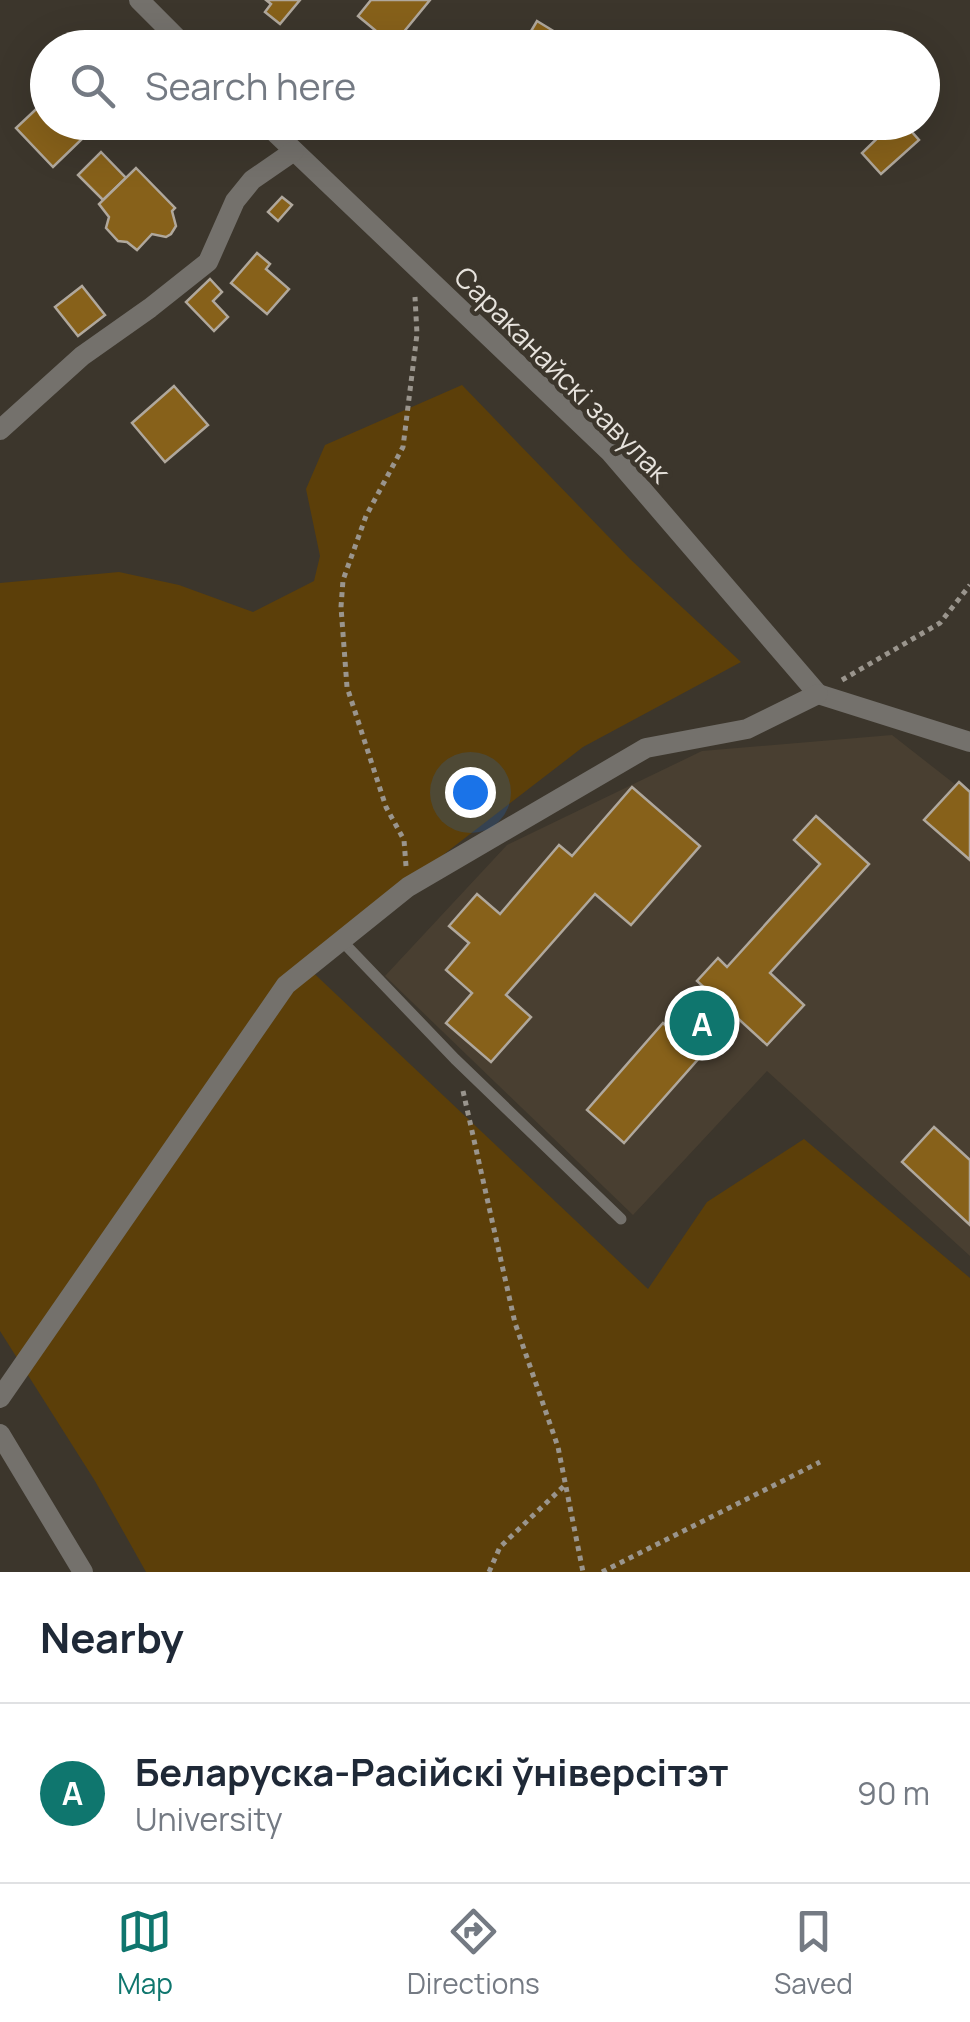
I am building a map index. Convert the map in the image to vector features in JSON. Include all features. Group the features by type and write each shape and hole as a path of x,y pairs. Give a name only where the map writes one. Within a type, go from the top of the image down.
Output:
{"street":[{"path":"140,0 169,30"},
{"name":"Сараканайскі завулак","path":"283,140 610,452 818,694"},
{"path":"0,430 82,356 208,262 235,201 252,180 294,151"},
{"path":"0,1398 286,985 408,887 646,748 747,729 818,694 970,742"},
{"path":"0,1434 83,1572"}],"lane":[{"path":"341,940 456,1059 622,1219"}],"path":[{"path":"408,887 404,840 386,808 347,687 341,607 342,580 366,516 402,447 417,334 412,264"},
{"path":"818,694 940,623 970,585"},
{"path":"456,1059 514,1323 558,1447 583,1572"},
{"path":"602,1572 820,1462"},
{"path":"488,1572 500,1547 565,1485"}],"shaded area":[{"path":"462,385 630,559 741,662 583,747 303,963 648,1289 707,1202 804,1139 970,1278 970,1572 146,1572 95,1481 0,1331 0,583 119,572 179,585 253,612 314,581 320,556 306,489 325,445"},
{"path":"892,735 970,796 970,1256 767,1071 633,1215 385,976 507,845 702,751"}],"building":[{"path":"266,0 300,0 280,24 265,12 271,4"},
{"path":"371,0 430,0 405,30 375,30 358,16"},
{"path":"537,21 552,30 532,30"},
{"path":"30,115 30,140 81,140 53,167 16,128"},
{"path":"875,140 919,140 881,174 862,153"},
{"path":"101,152 126,178 103,200 78,175"},
{"path":"136,168 175,208 172,211 176,226 166,237 152,234 137,250 118,241 106,228 109,217 99,204"},
{"path":"282,197 292,205 278,221 268,212"},
{"path":"257,253 270,264 266,269 289,289 267,314 231,283"},
{"path":"210,279 222,292 213,301 228,317 214,331 186,302"},
{"path":"82,286 105,315 78,336 55,307"},
{"path":"174,386 208,425 165,462 132,423"},
{"path":"959,782 970,792 970,860 924,820"},
{"path":"632,787 700,846 631,925 595,894 506,995 531,1017 491,1062 446,1023 472,993 446,970 469,943 449,926 477,894 500,914 559,845 572,856"},
{"path":"816,816 869,864 770,973 804,1005 767,1045 697,981 718,958 727,967 820,864 794,840"},
{"path":"663,1023 700,1057 624,1143 587,1110"},
{"path":"934,1127 970,1160 970,1225 902,1162"}],"place":[{"name":"Беларуска-Расійскі ўніверсітэт","path":"702,1023"}]}
